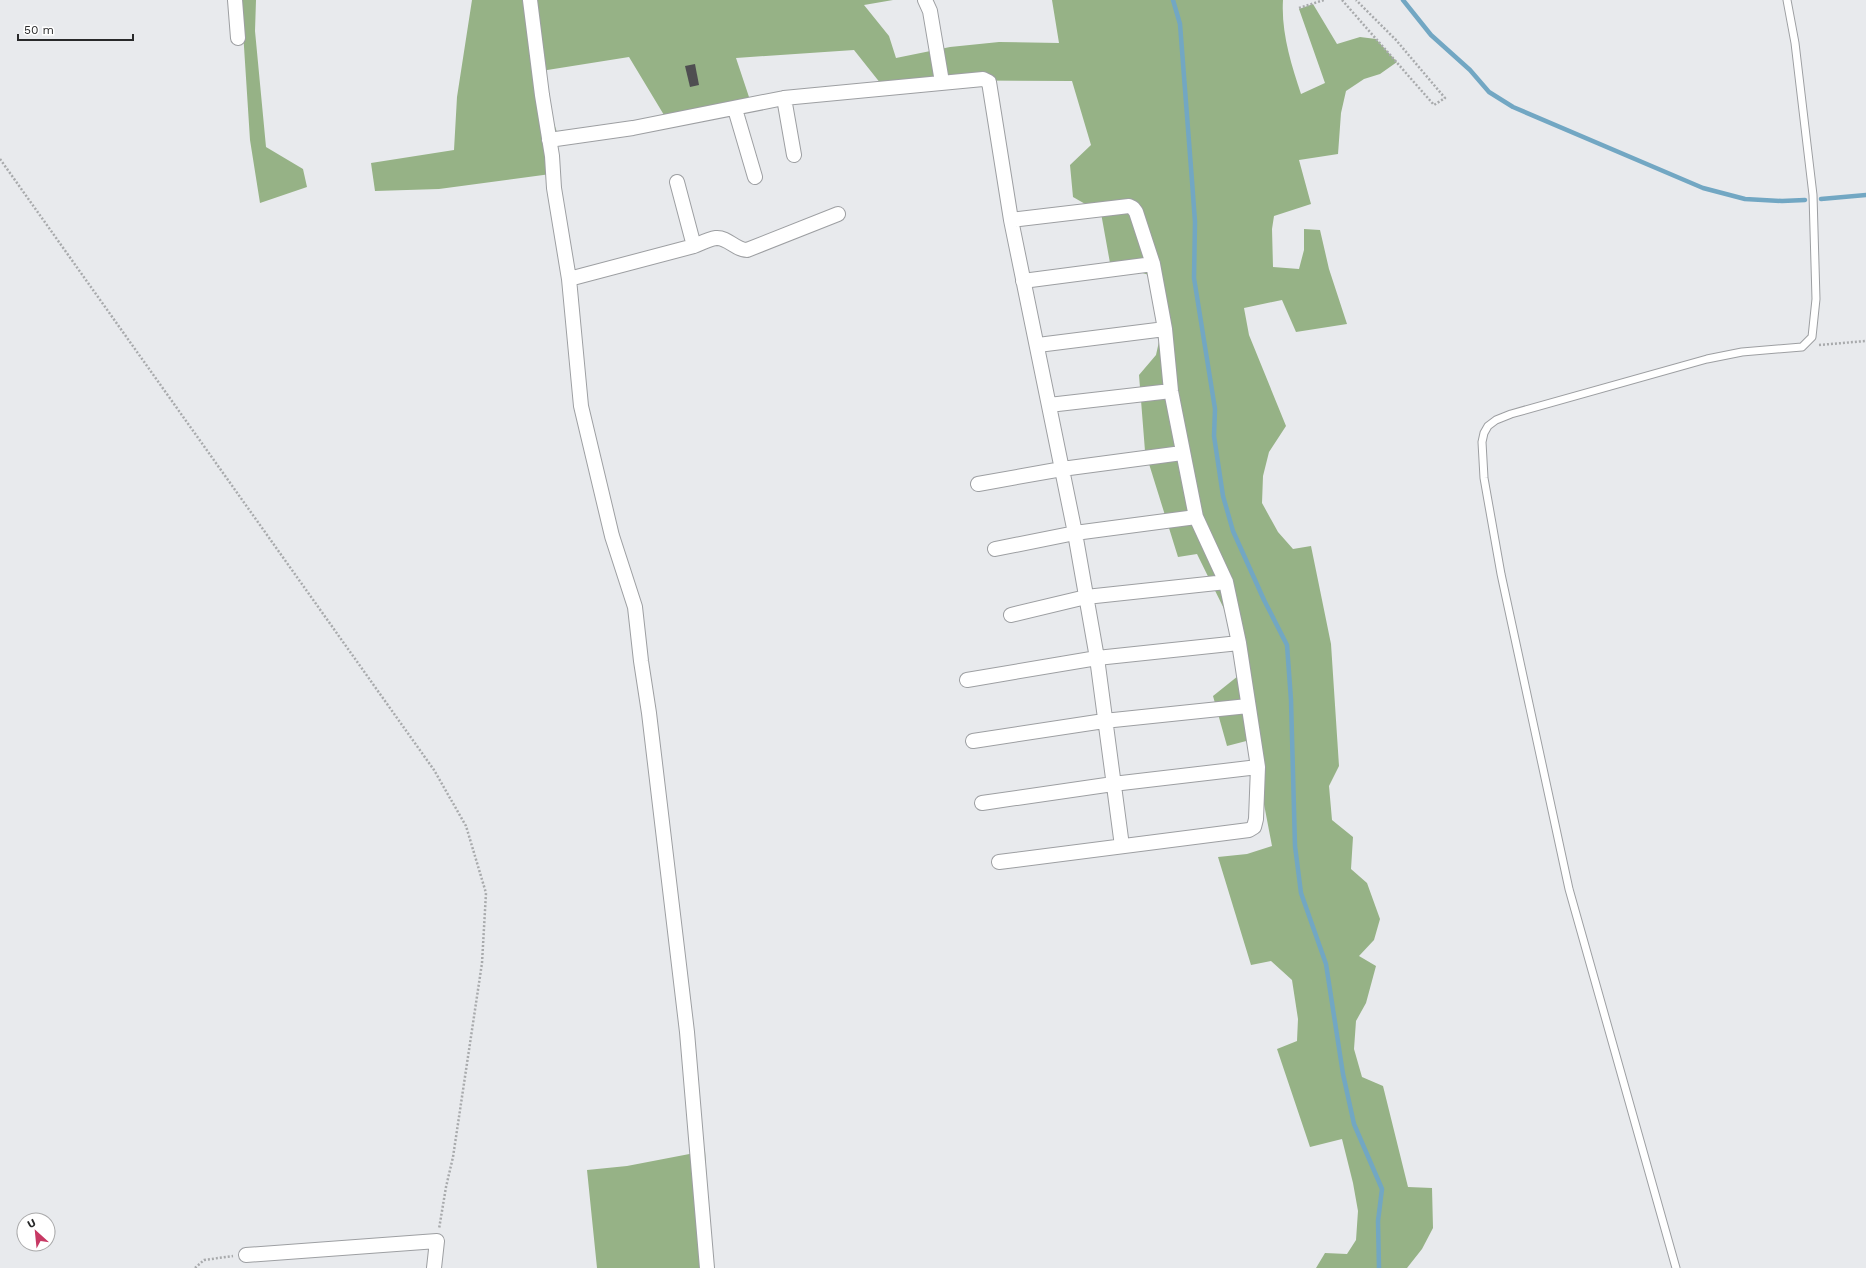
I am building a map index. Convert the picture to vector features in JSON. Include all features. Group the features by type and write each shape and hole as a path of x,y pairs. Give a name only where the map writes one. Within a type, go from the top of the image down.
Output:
{"street":[{"path":"235,0 238,38"},
{"path":"530,0 554,188 569,279 581,406 612,536 635,607 687,1032 707,1268"},
{"path":"926,0 930,11 942,82"},
{"path":"549,140 632,128 735,109 784,98 983,79 990,84 1011,220 1038,345 1075,533 1097,658 1104,721 1122,846"},
{"path":"784,98 794,155"},
{"path":"735,109 755,177"},
{"path":"677,182 694,246"},
{"path":"999,862 1252,829 1256,819 1258,767 1239,644 1226,582 1196,518 1182,453 1172,391 1165,330 1153,264 1136,212 1131,206 1011,220"},
{"path":"569,279 694,246 716,238 723,239 740,249 746,250 838,214"},
{"path":"1023,281 1153,264"},
{"path":"1038,345 1165,330"},
{"path":"1049,405 1172,391"},
{"path":"978,484 1062,470 1182,453"},
{"path":"995,549 1075,533 1196,518"},
{"path":"1010,615 1086,597 1226,582"},
{"path":"967,680 1097,658 1239,644"},
{"path":"973,741 1104,721 1248,706"},
{"path":"982,803 1113,784 1258,767"},
{"path":"246,1255 437,1241 434,1268"}],"lane":[{"path":"1676,1268 1569,889 1501,574 1484,478 1482,442 1484,433 1488,426 1496,420 1511,414 1707,359 1742,352 1802,347 1812,336 1816,299 1813,195 1795,43 1788,0"}],"path":[{"path":"1299,8 1324,0"},
{"path":"1342,0 1434,105 1445,98 1396,40 1356,0"},
{"path":"0,159 434,770 466,826 486,893 482,963 453,1157 446,1187 437,1241"},
{"path":"1802,347 1866,341"},
{"path":"194,1268 204,1260 246,1255"}],"green space":[{"path":"241,0 256,0 255,31 266,147 303,169 307,187 260,203 250,140"},
{"path":"472,0 893,0 864,5 889,36 896,58 950,47 999,42 1059,43 1052,0 1283,0 1285,36 1290,60 1301,94 1325,83 1299,9 1313,4 1337,44 1360,37 1376,39 1397,62 1380,74 1364,79 1346,91 1341,113 1338,154 1299,160 1311,204 1274,216 1272,229 1273,267 1299,269 1304,250 1304,229 1320,230 1329,269 1347,324 1296,332 1282,300 1244,308 1249,335 1286,426 1269,452 1263,476 1262,503 1278,532 1293,549 1311,546 1331,644 1339,766 1329,786 1332,820 1353,837 1351,869 1367,883 1380,919 1374,940 1359,956 1376,966 1366,1003 1356,1021 1354,1049 1362,1077 1383,1086 1408,1187 1432,1188 1433,1228 1422,1249 1407,1268 1316,1268 1325,1253 1347,1254 1356,1240 1358,1211 1353,1183 1342,1139 1310,1147 1277,1049 1297,1041 1298,1019 1292,980 1271,961 1251,965 1218,857 1247,854 1272,846 1258,773 1254,739 1227,746 1213,696 1248,668 1229,619 1197,554 1178,557 1145,451 1139,375 1156,355 1164,319 1149,275 1110,263 1101,213 1073,197 1070,165 1091,145 1072,81 904,80 881,84 854,50 736,58 753,109 667,120 629,57 541,71 544,96 557,132 558,173 439,189 375,191 371,163 454,150 457,97"},
{"path":"705,1151 712,1268 597,1268 587,1170 627,1166"}],"building":[{"path":"695,64 699,85 690,87 685,66"}],"waterway":[{"path":"1173,0 1180,24 1192,181 1195,222 1194,278 1215,409 1214,436 1223,496 1233,531 1264,600 1287,645 1291,700 1295,846 1301,893 1326,964 1343,1074 1354,1124 1382,1189 1378,1221 1379,1268"},
{"path":"1403,0 1431,35 1470,70 1489,92 1513,107 1703,188 1745,199 1782,201 1805,200"},
{"path":"1821,199 1866,195"}]}
